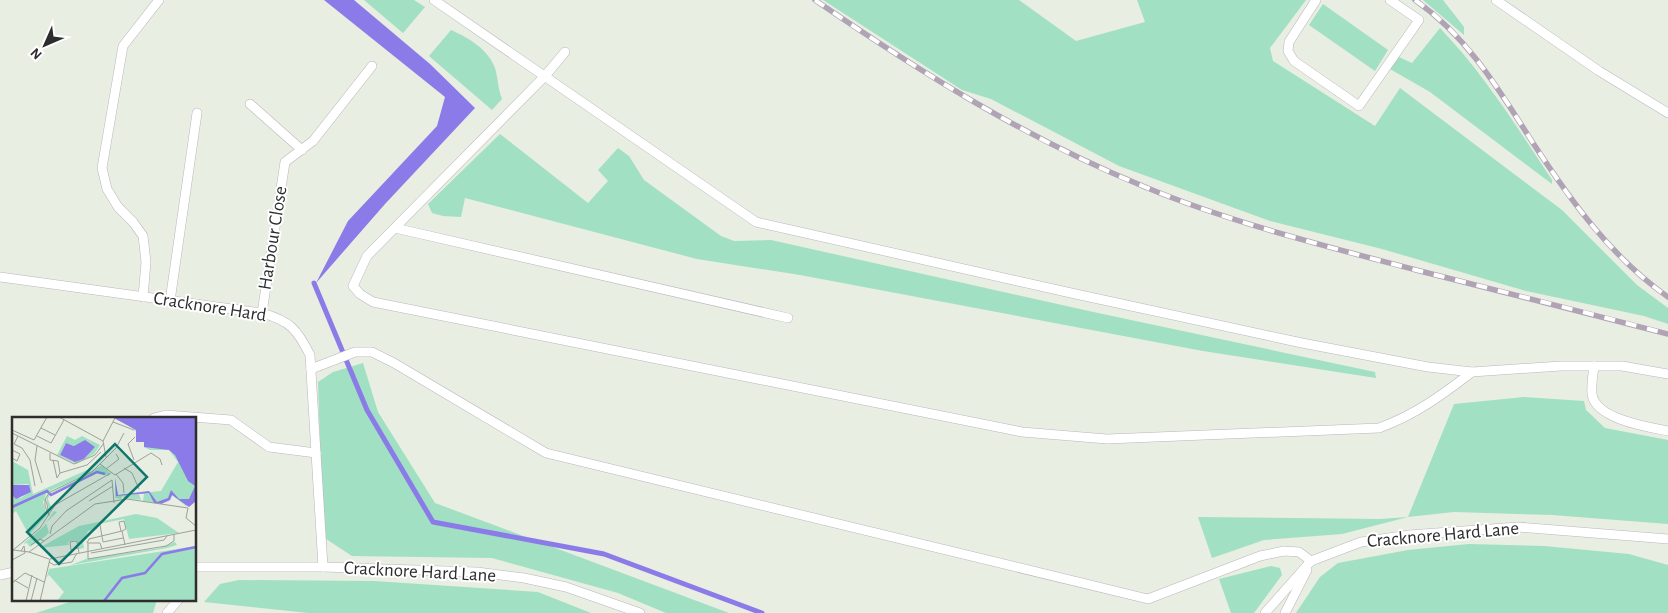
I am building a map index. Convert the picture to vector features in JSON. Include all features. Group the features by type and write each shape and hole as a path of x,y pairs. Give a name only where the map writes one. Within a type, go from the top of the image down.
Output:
{"lane":[{"path":"143,297 146,262 143,236 133,222 118,207 106,189 102,168 123,46 159,0"},
{"path":"434,0 756,222 920,260 1302,343 1428,367 1472,372 1622,366 1668,374"},
{"path":"1316,0 1289,42 1288,51 1294,61 1359,106 1419,20 1390,0"},
{"path":"1496,0 1599,71 1668,114"},
{"path":"565,52 545,76 367,256 356,276 353,286 360,294 373,302 1022,432 1107,439 1379,428 1406,418 1434,401 1472,372"},
{"path":"250,104 302,150 313,141 372,66"},
{"path":"170,301 197,113"},
{"name":"Harbour Close","path":"262,314 285,162 302,150"},
{"path":"395,228 788,318"},
{"name":"Cracknore Hard","path":"0,277 262,314 283,320 300,334 310,355 323,567"},
{"path":"311,369 355,352 372,352 394,363 546,453 1148,598 1260,556 1284,551 1299,552 1311,561 1285,613"},
{"path":"1594,366 1592,395 1600,408 1622,420 1668,431"},
{"path":"158,417 166,415 192,417"},
{"path":"196,417 231,420 269,447 316,454"},
{"name":"Cracknore Hard Lane","path":"1265,613 1311,561 1361,542 1463,530 1518,526 1668,539"},
{"name":"Cracknore Hard Lane","path":"197,570 323,567 477,572 524,578 566,587 640,613"},
{"path":"167,613 178,600"}],"green space":[{"path":"364,0 414,0 425,7 403,33"},
{"path":"823,0 1019,0 1076,41 1145,22 1137,0 1306,0 1270,48 1273,61 1375,126 1400,88 1562,210 1637,285 1668,308 1668,324 1644,316 1526,291 1382,249 1270,221 1119,166 991,99 962,90"},
{"path":"1423,0 1443,0 1464,27 1464,35"},
{"path":"1323,4 1388,50 1375,71 1309,25"},
{"path":"1440,28 1499,101 1552,180 1552,184 1430,92 1390,69 1399,57 1412,63"},
{"path":"451,30 477,45 492,61 502,99 492,110 429,56"},
{"path":"500,134 588,203 608,181 598,170 618,148 629,156 644,180 721,236 734,241 771,240 1098,313 1375,372 1376,378 1203,351 800,275 697,259 465,198 461,217 432,213 428,204"},
{"path":"363,363 378,412 435,503 729,613 666,613 618,593 492,558 352,556 323,537 318,382 333,372"},
{"path":"1524,397 1584,401 1586,410 1605,428 1668,440 1668,524 1552,515 1454,512 1408,517 1454,404"},
{"path":"1198,517 1380,519 1408,517 1342,534 1264,540 1212,558"},
{"path":"1469,544 1544,546 1629,554 1668,565 1668,613 1296,613 1320,577 1338,563 1408,550"},
{"path":"1271,566 1280,568 1282,575 1254,613 1231,613 1219,579"},
{"path":"239,580 374,581 538,592 591,613 308,613 204,602 220,584"},
{"path":"76,600 157,600 153,613 36,613"}],"shaded area":[{"path":"324,0 354,0 430,64 475,108 385,204 316,283 348,221 437,126 445,97"}],"waterway":[{"path":"314,283 367,410 433,522 604,554 762,613"}],"railway":[{"path":"815,0 894,53 1016,126 1101,168 1178,200 1245,223 1313,243 1668,334"},
{"path":"1415,0 1434,15 1467,48 1495,84 1562,186 1593,227 1628,264 1668,297"}]}
